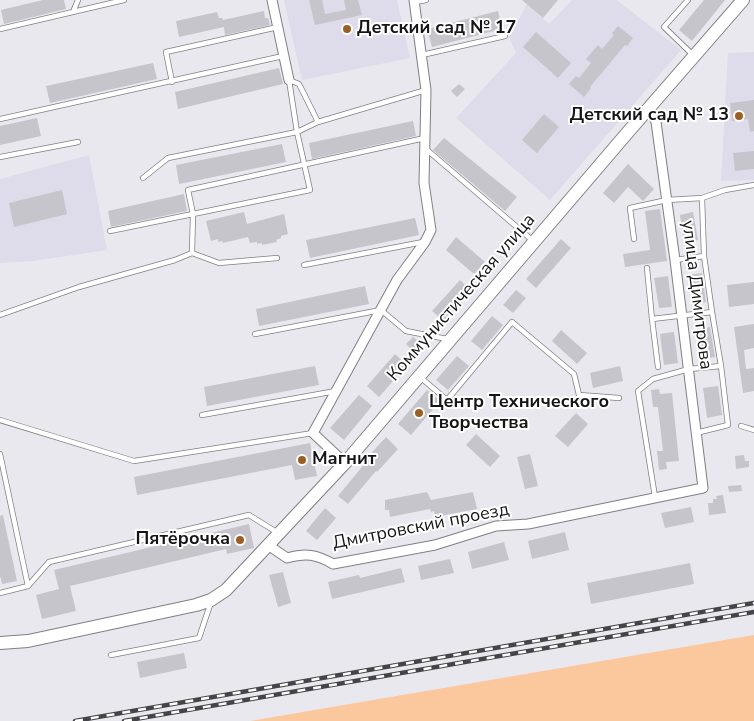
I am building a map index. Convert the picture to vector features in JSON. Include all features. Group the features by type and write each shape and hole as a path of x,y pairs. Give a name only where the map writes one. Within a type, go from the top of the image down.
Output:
{"street":[{"path":"272,0 289,80"},
{"name":"Коммунистическая улица","path":"0,643 28,640 196,605 211,600 226,590 345,463 743,0"},
{"path":"345,463 313,433 397,280 425,242 431,230 424,183 426,90 414,1"},
{"name":"улица Димитрова","path":"649,108 656,122 703,488"},
{"name":"Дмитровский проезд","path":"268,545 287,558 301,554 320,556 333,564 435,545 496,526 528,524 703,488"}],"lane":[{"path":"73,12 78,0"},
{"path":"0,29 124,0"},
{"path":"414,1 426,0"},
{"path":"688,0 664,26 694,56"},
{"path":"172,82 166,52 278,27"},
{"path":"422,55 505,36"},
{"path":"0,120 283,56"},
{"path":"289,80 299,84 318,122"},
{"path":"110,231 310,190 297,132 289,80"},
{"path":"143,178 168,158 297,132 318,122 426,90"},
{"path":"192,253 193,214 188,190 425,138"},
{"path":"0,157 78,142"},
{"path":"425,148 534,242"},
{"path":"634,239 630,208 667,200 702,198 725,190 754,185"},
{"path":"696,433 728,425 704,256 702,198"},
{"path":"304,265 425,242"},
{"path":"0,315 79,287 176,260 192,253 219,263 277,258"},
{"path":"675,260 704,256"},
{"path":"647,268 658,367"},
{"path":"255,334 381,310 406,331 450,340"},
{"path":"652,319 712,312"},
{"path":"419,376 447,400 512,322 574,374 579,395 619,398"},
{"path":"655,497 638,391 653,379 689,369 721,366"},
{"path":"202,415 337,390"},
{"path":"0,420 134,461 313,433"},
{"path":"741,426 754,430"},
{"path":"0,454 28,586"},
{"path":"0,592 28,586 49,562 248,515 279,533"},
{"path":"111,655 199,638 211,600"}],"shaded area":[{"name":"Детский сад № 17","path":"284,0 397,0 410,58 302,80"},
{"path":"572,0 617,0 681,50 550,200 456,118 516,53 509,37 527,4 549,24"},
{"name":"Детский сад № 13","path":"754,52 754,180 721,181 728,53"},
{"path":"89,155 107,250 33,261 0,263 0,179"},
{"path":"754,635 754,721 250,721"}],"building":[{"path":"43,0 64,0 66,9 4,24 1,10"},
{"path":"309,0 322,0 325,14 346,10 344,0 358,0 362,15 315,25"},
{"path":"522,0 558,0 543,18"},
{"path":"704,0 725,0 692,41 679,30"},
{"path":"264,11 265,18 268,18 270,25 225,35 224,27 179,37 176,21 217,12 219,18 223,20"},
{"path":"498,11 502,29 432,47 427,29"},
{"path":"618,26 633,38 590,87 584,97 569,84 576,76 579,78 591,63 586,59 598,45 602,49 614,35 612,33"},
{"path":"536,32 571,63 558,78 523,47"},
{"path":"153,63 157,79 50,103 46,86"},
{"path":"279,68 283,84 178,109 175,92"},
{"path":"459,84 465,89 457,97 451,91"},
{"path":"754,100 754,131 750,132 748,119 732,121 730,103"},
{"path":"544,114 559,127 537,153 522,140"},
{"path":"37,118 41,136 0,145 0,126"},
{"path":"413,121 416,136 312,159 309,143"},
{"path":"444,138 517,197 505,211 433,150"},
{"path":"282,144 286,162 179,184 176,165"},
{"path":"754,151 754,169 735,171 733,153"},
{"path":"628,164 654,189 643,201 628,187 614,203 603,193"},
{"path":"62,190 67,214 14,227 9,203"},
{"path":"184,194 187,211 111,227 108,211"},
{"path":"660,209 667,261 625,267 623,254 650,250 645,211"},
{"path":"244,212 247,224 284,214 288,234 281,236 281,238 276,240 277,242 262,245 262,243 257,244 257,242 250,243 248,237 223,243 222,241 218,242 218,239 211,241 206,221"},
{"path":"693,212 698,240 684,243 680,215"},
{"path":"415,218 419,235 310,258 306,240"},
{"path":"456,237 485,262 474,274 446,250"},
{"path":"561,239 571,248 536,288 526,279"},
{"path":"702,273 706,302 694,304 688,275"},
{"path":"668,276 672,307 659,308 654,278"},
{"path":"460,280 472,291 445,322 432,311"},
{"path":"754,282 754,304 729,307 727,285"},
{"path":"365,286 369,304 259,326 256,309"},
{"path":"516,290 526,298 513,313 503,305"},
{"path":"492,316 503,325 482,350 471,341"},
{"path":"754,324 754,348 744,350 746,369 754,368 754,391 743,393 734,327"},
{"path":"710,327 715,357 702,359 698,329"},
{"path":"561,330 587,353 577,364 552,341"},
{"path":"674,332 678,363 664,365 660,334"},
{"path":"413,337 423,344 415,353 406,344"},
{"path":"395,354 407,365 379,397 367,386"},
{"path":"457,356 469,366 448,390 436,380"},
{"path":"315,366 319,385 207,406 204,387"},
{"path":"620,366 623,381 593,388 590,373"},
{"path":"718,386 722,415 707,418 703,388"},
{"path":"659,389 660,394 672,393 679,461 666,462 667,469 659,470 657,451 663,451 658,407 653,407 651,390"},
{"name":"Центр Технического Творчества","path":"427,390 440,401 411,435 398,424"},
{"path":"359,395 372,406 344,440 330,428"},
{"path":"576,413 588,424 568,447 555,436"},
{"path":"476,434 500,456 490,467 466,445"},
{"path":"386,437 398,449 348,504 338,496 366,462 364,461"},
{"path":"310,443 317,476 295,480 292,465 137,495 134,477"},
{"path":"530,454 538,486 525,489 517,457"},
{"path":"744,455 745,461 749,461 749,467 736,469 735,456"},
{"path":"741,485 742,491 729,492 728,486"},
{"path":"427,492 431,500 473,492 477,509 435,517 434,511 431,512 430,509 390,517 389,510 385,510 385,500"},
{"path":"723,495 726,513 709,515 708,503 713,503 713,499 717,499 716,496"},
{"path":"691,507 694,522 665,528 661,513"},
{"path":"325,508 336,518 317,540 306,531"},
{"path":"3,515 17,581 2,584 0,575 0,516"},
{"path":"249,524 254,548 227,554 226,549 70,586 76,611 42,619 36,595 59,589 54,570"},
{"path":"565,532 569,550 532,559 528,541"},
{"path":"504,542 509,560 472,569 468,552"},
{"path":"450,559 454,573 421,580 418,566"},
{"path":"690,563 694,584 591,604 587,583"},
{"path":"401,568 405,582 332,599 328,582 359,575 360,578"},
{"path":"283,572 291,603 278,607 269,575"},
{"path":"184,653 187,668 140,678 137,662"}],"railway":[{"path":"75,721 754,603"},
{"path":"124,721 754,612"}],"place":[{"name":"Детский сад № 17","path":"347,29"},
{"name":"Детский сад № 13","path":"739,116"},
{"name":"Центр Технического Творчества","path":"419,413"},
{"name":"Магнит","path":"302,460"},
{"name":"Пятёрочка","path":"240,540"}]}
